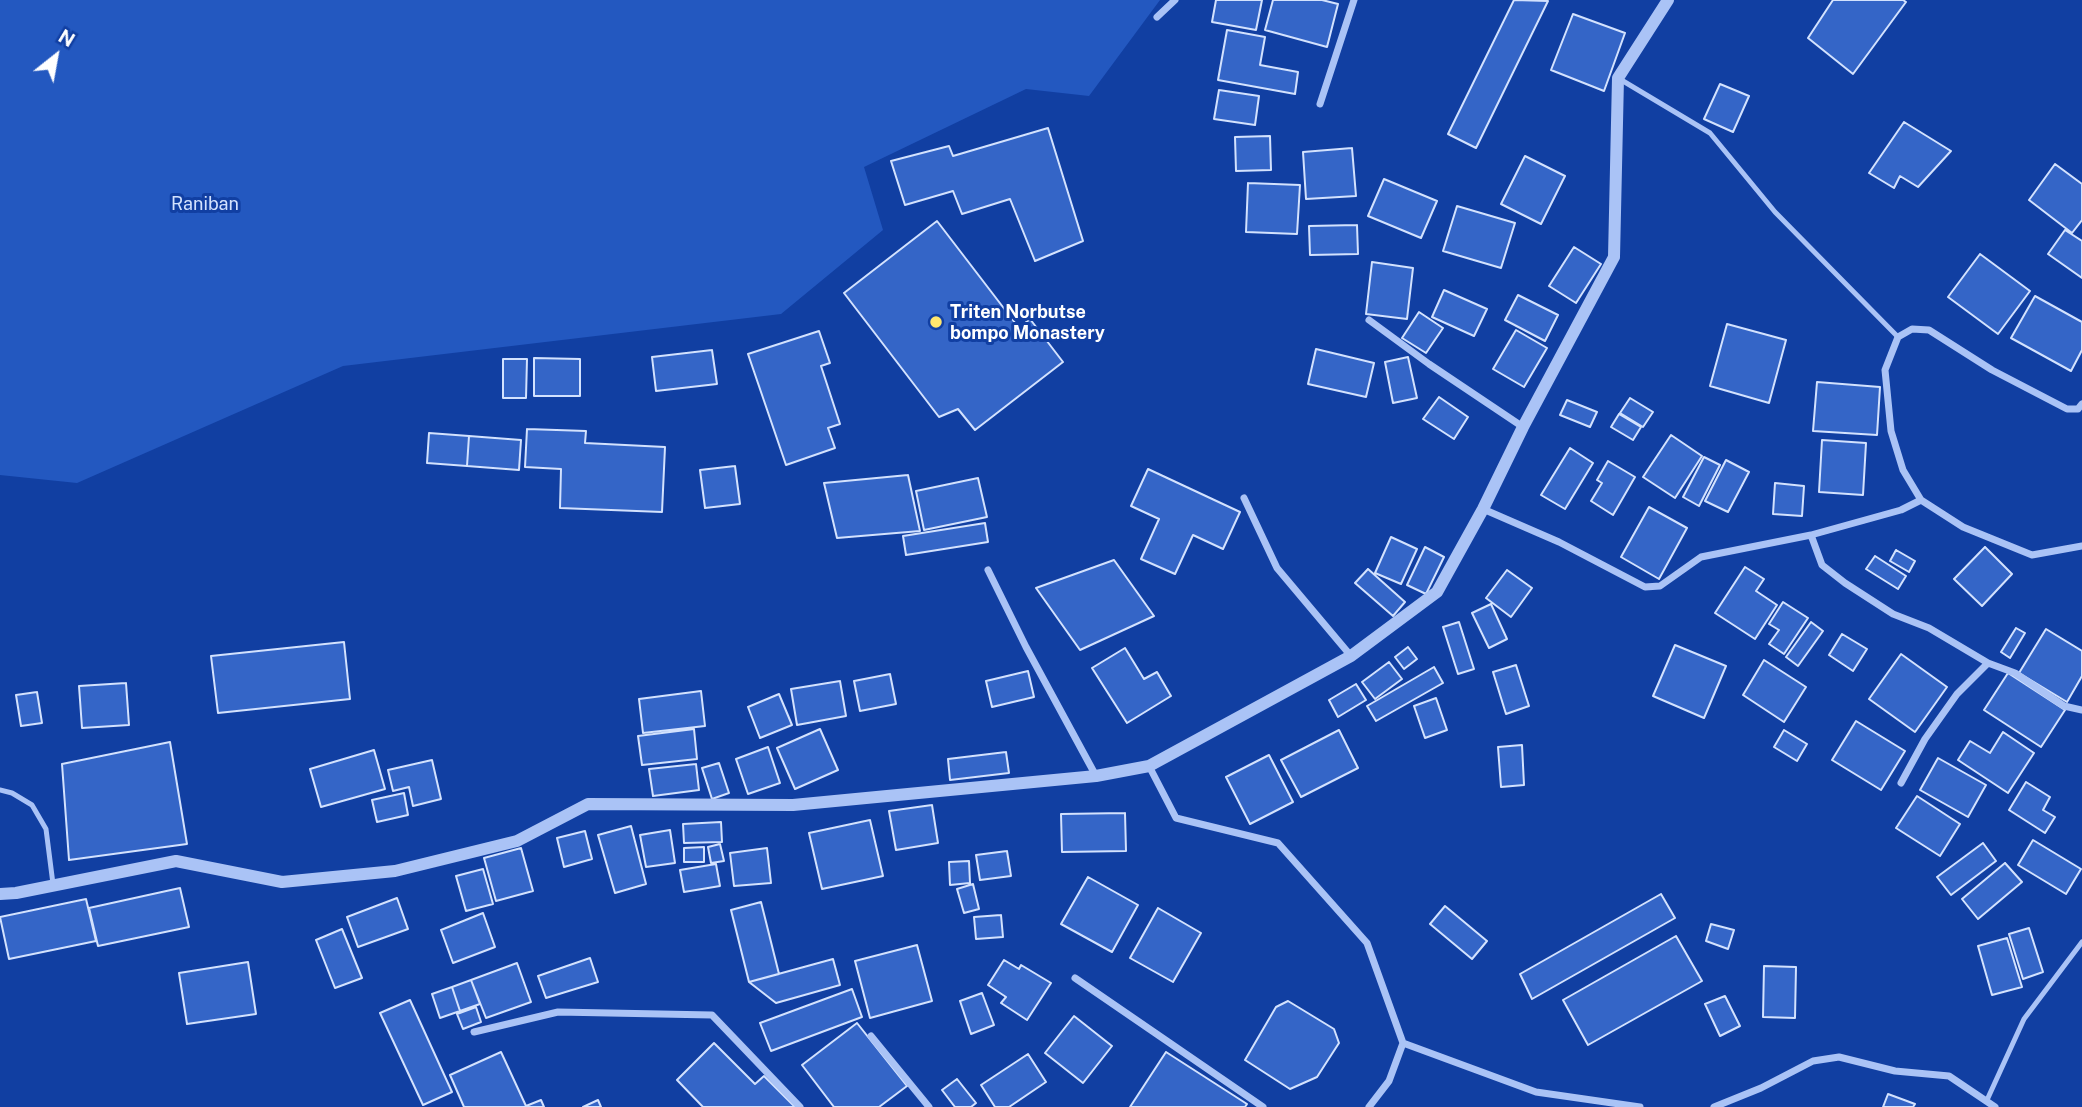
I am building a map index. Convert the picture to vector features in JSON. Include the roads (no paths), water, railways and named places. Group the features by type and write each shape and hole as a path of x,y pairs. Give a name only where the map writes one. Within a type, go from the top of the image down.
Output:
{"street":[{"path":"1157,17 1175,0"},
{"path":"1320,104 1353,0"},
{"path":"0,894 176,861 282,882 395,872 517,841 588,804 793,805 1096,776 1149,766 1351,656 1437,592 1614,257 1618,78 1668,0"},
{"path":"1369,320 1523,427"},
{"path":"2082,404 2078,409 2067,409 1992,370 1929,330 1912,329 1898,337 1885,370 1891,430 1903,470 1921,500 1963,527 2032,555 2082,546"},
{"path":"1244,498 1277,568 1351,656"},
{"path":"1483,509 1559,542 1645,587 1660,586 1701,557 1811,534 1901,510 1921,500"},
{"path":"1811,534 1822,565 1860,594 1893,614 1928,628 1987,663 2015,673 2064,706 2082,710"},
{"path":"988,570 1096,776"},
{"path":"1902,783 1925,739 1949,705 1987,663"},
{"path":"1149,766 1176,818 1278,843 1367,943 1403,1044 1389,1082 1369,1107"},
{"path":"1075,978 1263,1107"},
{"path":"474,1032 558,1012 712,1015 800,1107"},
{"path":"872,1036 929,1107"},
{"path":"1403,1044 1536,1092 1640,1107"},
{"path":"1714,1107 1761,1088 1813,1061 1839,1057 1895,1071 1949,1076 1996,1107"}],"lane":[{"path":"1618,78 1710,133 1774,212 1898,337"},
{"path":"0,790 12,793 32,805 46,829 53,885"},
{"path":"1987,1100 2024,1020 2082,942"}],"place":[{"name":"Triten Norbutse bompo Monastery","path":"936,322"}],"park label":[{"name":"Raniban","path":"205,204"}]}
